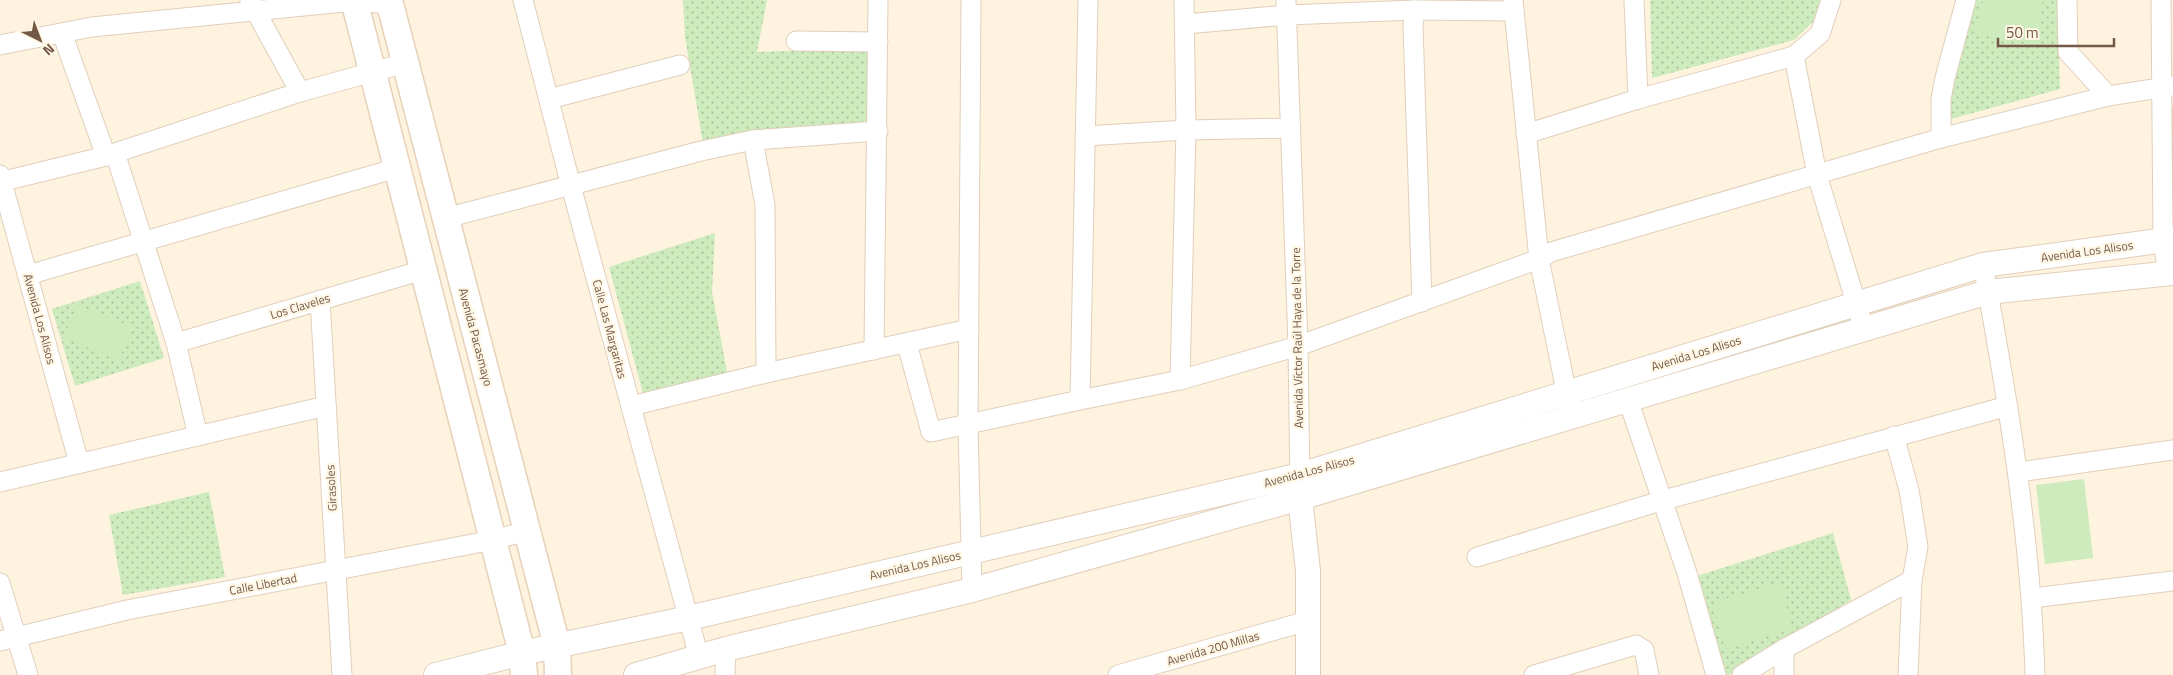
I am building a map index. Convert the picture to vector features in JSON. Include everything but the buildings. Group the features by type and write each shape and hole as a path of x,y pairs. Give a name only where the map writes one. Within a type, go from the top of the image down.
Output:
{"main road":[{"path":"354,0 493,540 523,664"},
{"name":"Avenida Pacasmayo","path":"389,2 557,646 558,675"}],"street":[{"path":"0,45 92,27 252,5 354,0 389,2"},
{"name":"Calle Las Margaritas","path":"523,0 571,186 699,657"},
{"path":"874,350 878,0"},
{"path":"971,0 968,426 972,590"},
{"path":"1080,400 1088,0"},
{"path":"1180,380 1186,130 1186,24 1184,0"},
{"path":"1634,0 1638,99"},
{"path":"1526,134 1638,99 1794,56 1820,34 1831,0"},
{"path":"1941,138 1942,99 1945,78 1966,0"},
{"path":"2067,0 2068,52 2108,96"},
{"path":"2161,0 2168,86 2168,240 2170,273"},
{"path":"252,5 300,92"},
{"path":"1186,24 1287,7 1415,10 1513,5 1539,259 1572,416"},
{"name":"Avenida Víctor Raúl Haya de la Torre","path":"1287,7 1298,346 1300,486 1308,571 1303,673"},
{"path":"1415,10 1413,26 1422,302"},
{"path":"62,33 111,155 143,242 176,343 198,436"},
{"path":"796,41 878,42"},
{"path":"1794,56 1817,175 1858,303 1864,329"},
{"path":"1,180 111,155 300,92 406,63"},
{"path":"549,99 680,65"},
{"path":"907,344 931,432 968,426 1080,400 1180,380 1298,346 1539,259 1551,252 1941,138 2108,96 2168,86"},
{"path":"1085,136 1186,130 1291,128"},
{"path":"446,218 701,150 753,140 878,131"},
{"path":"753,140 764,205 766,373"},
{"path":"28,275 397,168"},
{"name":"Avenida Los Alisos","path":"1,180 79,463"},
{"name":"Avenida Los Alisos","path":"636,675 726,649 972,590 1300,486 1567,393 1983,265 2168,240"},
{"path":"1983,265 2019,472 2032,598 2035,675"},
{"name":"Los Claveles","path":"176,343 424,270"},
{"name":"Avenida Los Alisos","path":"436,675 523,664 557,646 689,618 971,552 1300,486 1572,416 1988,292 2170,273"},
{"name":"Girasoles","path":"320,300 342,675"},
{"path":"631,406 766,373 907,344 969,329"},
{"path":"1628,400 1664,500 1716,675"},
{"path":"0,482 326,406"},
{"path":"1477,557 1664,500 2008,406"},
{"path":"1894,436 1909,490 1918,547 1912,580 1908,675"},
{"path":"2019,472 2173,450"},
{"name":"Calle Libertad","path":"8,638 127,610 493,540 527,531"},
{"path":"1742,675 1784,649 1912,580"},
{"path":"2032,598 2173,581"},
{"path":"0,583 8,638 28,675"},
{"name":"Avenida 200 Millas","path":"1118,675 1307,621"},
{"path":"1534,675 1636,645 1644,650 1650,675"},
{"path":"725,675 726,649"},
{"path":"1784,649 1784,675"}],"green space":[{"path":"683,0 767,0 757,52 873,48 874,124 703,143 685,37"},
{"path":"1650,0 1820,0 1815,20 1794,40 1652,78"},
{"path":"1975,0 2057,0 2060,89 1947,120 1951,82"},
{"path":"1983,0 2043,0 2036,45 1975,32"},
{"path":"715,233 712,292 728,377 644,397 609,267"},
{"path":"140,281 164,358 75,386 52,309"},
{"path":"77,305 133,327 119,360 64,338"},
{"path":"2084,479 2093,558 2045,564 2036,485"},
{"path":"209,492 225,577 123,595 109,515"},
{"path":"1833,533 1851,600 1729,675 1725,675 1697,576"},
{"path":"1781,583 1792,628 1725,649 1713,602"}]}
